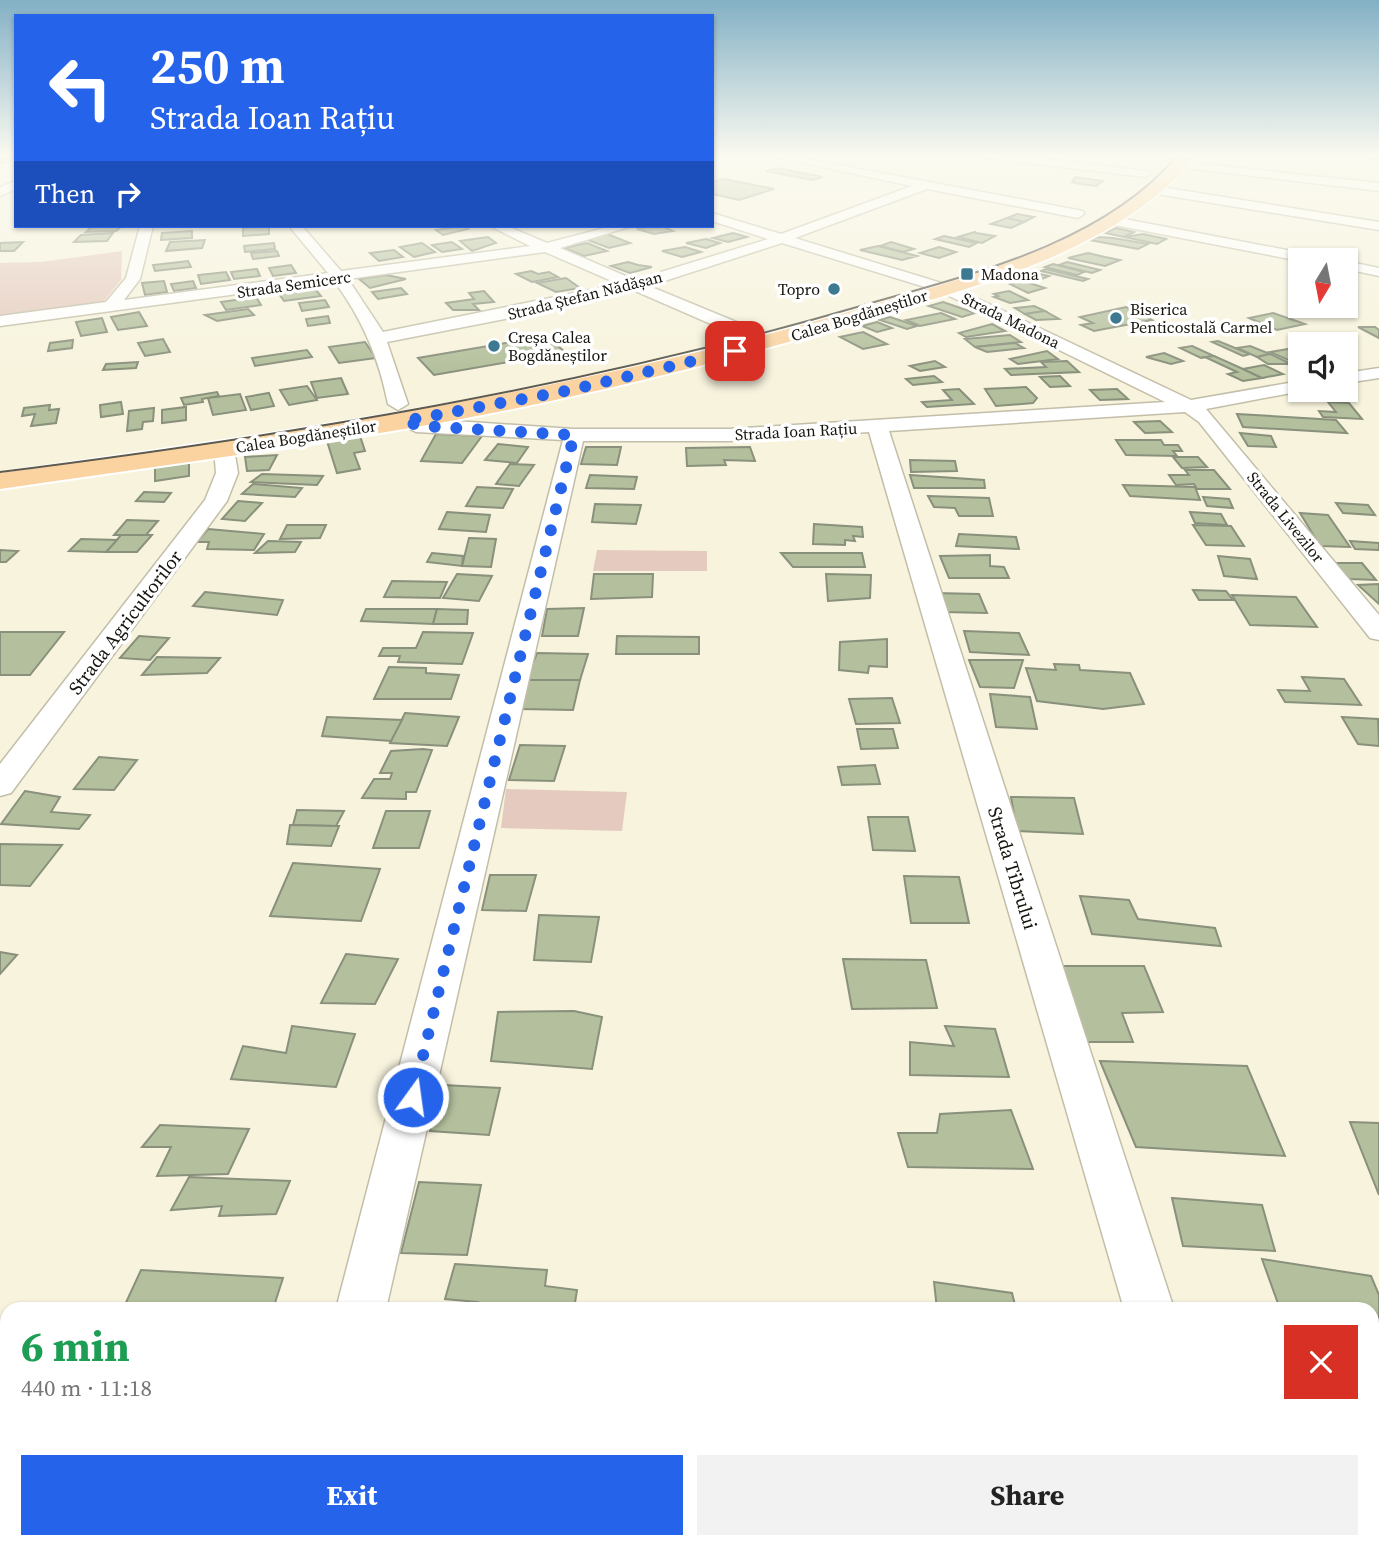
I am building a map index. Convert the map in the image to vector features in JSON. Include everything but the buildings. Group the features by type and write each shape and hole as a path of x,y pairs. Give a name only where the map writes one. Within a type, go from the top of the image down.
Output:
{"main road":[{"name":"Calea Bogdăneștilor","path":"0,481 223,449 583,370 740,330 917,279 1058,227"},
{"name":"Calea Bogdăneștilor","path":"0,460 571,390 708,359 947,289 1023,260 1072,227"}],"street":[{"name":"Strada Madona","path":"750,227 947,289 1189,406"},
{"name":"Strada Ștefan Nădășan","path":"379,338 522,312 634,285 813,227"},
{"path":"1162,227 1288,254"},
{"path":"109,308 133,279 146,228"},
{"path":"297,228 342,277 379,338 401,412"},
{"path":"500,228 740,330"},
{"name":"Strada Semicerc","path":"0,321 544,248 619,228"},
{"path":"1358,268 1379,272"},
{"path":"1358,377 1379,373"},
{"name":"Strada Ioan Rațiu","path":"401,412 420,426 574,435 729,435 1189,406 1288,389"},
{"name":"Strada Livezilor","path":"1189,406 1206,418 1379,632"},
{"name":"Strada Tibrului","path":"877,426 1147,1302"},
{"path":"363,1302 574,435"},
{"name":"Strada Agricultorilor","path":"0,786 216,501 227,472 223,449"}],"shaded area":[{"path":"122,251 121,280 100,306 0,316 0,263 41,262"},
{"path":"597,550 707,551 707,571 593,571"},
{"path":"506,789 627,792 622,831 501,828"}],"tram line":[{"path":"0,472 327,425 543,385 651,361 948,281 1033,252 1084,227"}],"place":[{"name":"Madona","path":"967,274"},
{"name":"Topro","path":"834,289"},
{"name":"Biserica Penticostală Carmel","path":"1116,318"},
{"name":"Creșa Calea Bogdăneștilor","path":"494,346"}],"route":[{"path":"413,1097 574,435 420,426 409,425 404,421 571,390 735,351"}]}
